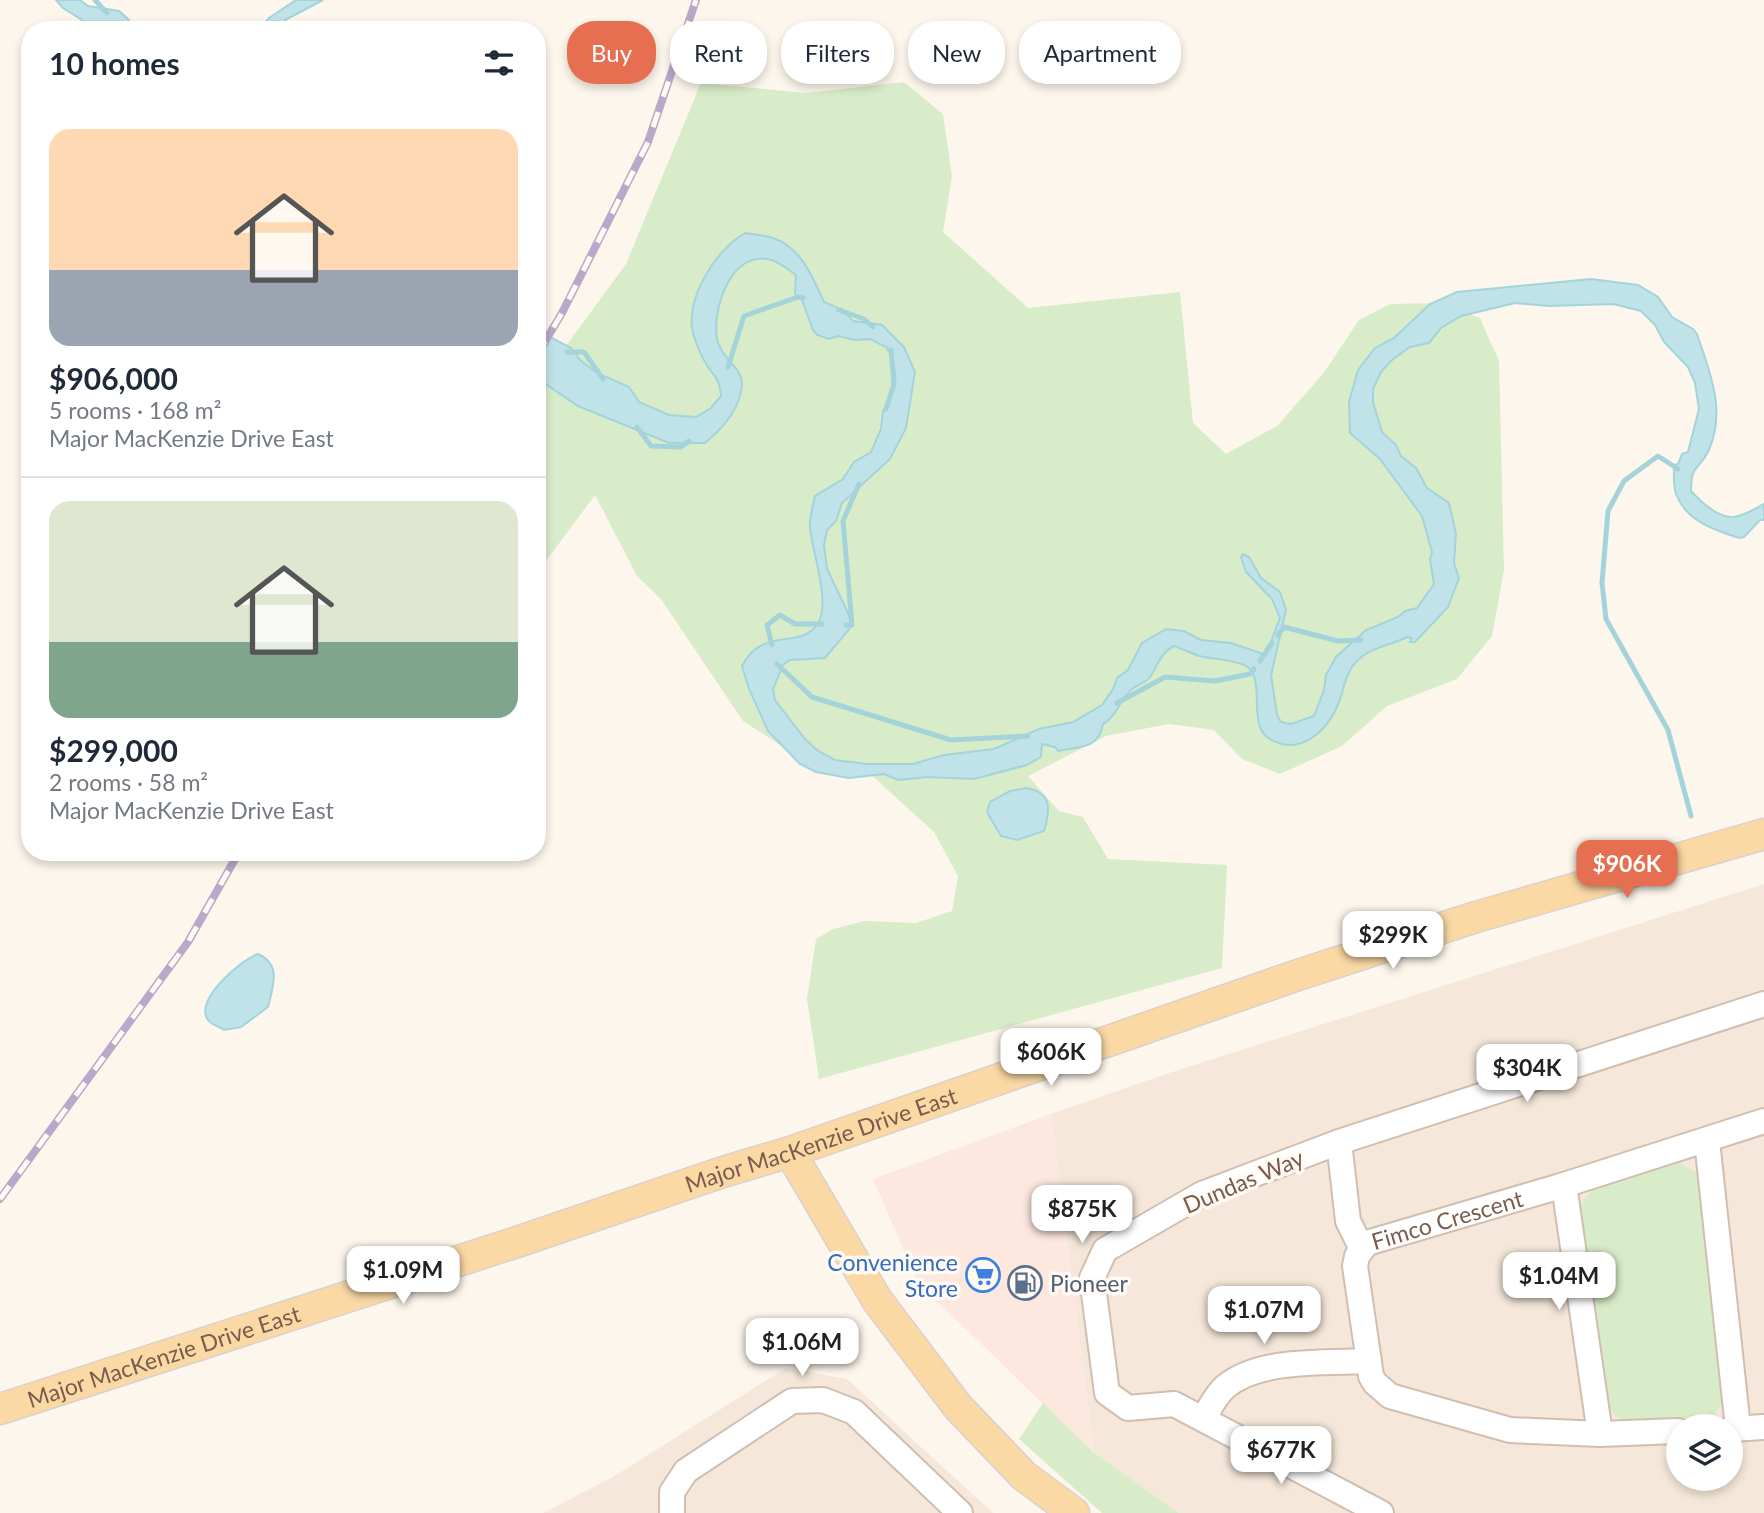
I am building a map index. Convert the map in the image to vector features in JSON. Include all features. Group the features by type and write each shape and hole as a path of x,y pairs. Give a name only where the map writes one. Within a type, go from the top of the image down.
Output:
{"main road":[{"name":"Major MacKenzie Drive East","path":"0,1409 790,1152 1295,976 1476,917 1764,834"},
{"path":"790,1152 877,1300 958,1407 1024,1476 1074,1513"}],"street":[{"name":"Dundas Way","path":"1381,1513 1174,1404 1128,1408 1107,1393 1092,1278 1105,1250 1202,1194 1339,1142 1764,1004"},
{"name":"Fimco Crescent","path":"1666,1431 1600,1434 1510,1430 1390,1396 1375,1383 1369,1361 1356,1266 1357,1256 1367,1243 1564,1185 1764,1121"},
{"path":"1707,1141 1734,1414"},
{"path":"1339,1142 1348,1221 1362,1249"},
{"path":"1564,1185 1600,1434"},
{"path":"1203,1419 1215,1398 1227,1386 1267,1368 1288,1364 1369,1361"},
{"path":"672,1513 672,1492 686,1471 792,1401 823,1400 854,1412 960,1513"},
{"path":"1743,1428 1764,1427"}],"shaded area":[{"path":"1764,884 1764,1513 1179,1513 1094,1453 1051,1114 1166,1074"},
{"path":"1051,1114 1094,1453 918,1283 873,1179"},
{"path":"786,1368 847,1379 993,1513 543,1513 613,1477"}],"green space":[{"path":"904,82 943,114 952,176 943,232 1028,308 1180,292 1193,423 1226,454 1277,426 1323,374 1359,320 1390,304 1440,303 1480,318 1499,361 1504,570 1492,636 1457,679 1387,706 1342,746 1280,774 1242,759 1214,730 1169,724 1106,736 1028,776 1059,811 1083,817 1108,859 1227,865 1222,968 819,1079 807,999 816,939 833,929 865,921 916,923 952,911 958,876 934,832 867,771 797,756 743,721 661,599 637,576 595,495 546,561 546,373 626,264 701,84 806,93"},
{"path":"1680,1163 1697,1173 1723,1403 1715,1414 1666,1414 1666,1422 1627,1425 1611,1411 1577,1208 1593,1189"},
{"path":"1043,1403 1094,1453 1179,1513 1102,1513 1019,1439"}],"water":[{"path":"56,0 80,0 88,6 119,11 129,21 84,21 63,8"},
{"path":"296,0 323,0 284,21 266,21"},
{"path":"746,233 783,242 805,264 824,302 843,310 853,321 882,325 904,347 915,372 906,428 890,459 842,503 836,521 827,530 824,545 827,569 849,615 851,627 825,658 790,660 783,665 773,689 775,700 805,739 818,751 835,760 867,764 913,764 944,755 994,749 1039,729 1073,722 1102,705 1117,678 1128,670 1142,643 1166,629 1184,631 1201,640 1231,643 1266,655 1280,618 1272,599 1246,572 1241,557 1243,554 1249,557 1261,578 1280,592 1286,610 1271,675 1277,715 1281,722 1291,724 1314,716 1324,690 1326,675 1336,657 1366,630 1417,608 1434,584 1430,559 1432,552 1422,516 1380,459 1350,433 1349,402 1358,370 1375,348 1394,338 1430,304 1457,292 1591,279 1638,285 1658,297 1672,317 1697,334 1714,392 1714,437 1708,452 1694,472 1691,491 1706,505 1725,516 1741,515 1764,504 1764,520 1760,520 1744,537 1739,538 1702,523 1681,503 1674,487 1674,465 1678,464 1682,454 1688,452 1699,409 1695,383 1688,367 1664,342 1655,325 1641,311 1613,304 1549,306 1515,303 1461,316 1441,328 1429,343 1410,347 1392,360 1381,372 1373,389 1373,402 1382,432 1396,445 1401,456 1416,468 1427,488 1449,503 1456,534 1454,563 1459,578 1448,607 1415,642 1410,642 1411,638 1407,637 1371,651 1358,660 1347,675 1334,712 1321,731 1312,738 1292,745 1270,739 1259,724 1255,681 1246,666 1199,656 1174,646 1163,655 1150,677 1128,693 1114,714 1103,724 1097,738 1087,745 1058,751 1055,747 1042,744 1041,757 1027,765 974,779 928,777 898,780 884,774 849,778 816,772 800,764 768,731 742,666 760,646 802,636 818,623 823,603 822,590 810,524 815,496 843,479 854,462 871,452 881,429 883,411 891,398 895,373 892,357 886,347 870,339 855,340 838,336 829,339 817,335 802,300 795,294 796,275 772,260 755,259 743,264 734,274 721,299 716,327 717,339 722,351 739,373 741,394 729,418 705,443 669,443 578,406 546,384 546,335 571,348 580,360 597,373 629,387 639,402 669,415 696,417 711,408 721,396 717,380 701,355 693,333 693,305 714,262 735,240"},
{"path":"1027,788 1041,794 1048,804 1044,831 1017,840 1001,836 987,812 990,802 1010,791"},
{"path":"258,954 266,959 273,970 268,1007 241,1027 224,1030 212,1024 205,1013 212,993 231,972"}],"waterway":[{"path":"95,0 107,13"},
{"path":"728,367 744,316 798,297 803,298"},
{"path":"839,310 864,319 873,327"},
{"path":"886,409 894,384 891,350"},
{"path":"567,352 584,352 603,379"},
{"path":"637,427 651,446 681,447 689,441"},
{"path":"1678,469 1658,456 1624,481 1608,511 1602,583 1606,619 1668,730 1691,816"},
{"path":"846,625 852,625 843,521 859,484"},
{"path":"772,645 767,625 780,615 795,624 822,624"},
{"path":"1278,635 1284,627 1338,641 1361,640"},
{"path":"1260,661 1272,643"},
{"path":"777,664 812,697 951,740 1028,736"},
{"path":"1117,703 1165,677 1215,681 1250,674 1254,669"}],"railway":[{"path":"546,340 648,142 696,0"},
{"path":"0,1199 188,942 234,861"}],"place":[{"name":"Convenience Store","path":"983,1275"},
{"name":"Pioneer","path":"1025,1283"}]}
